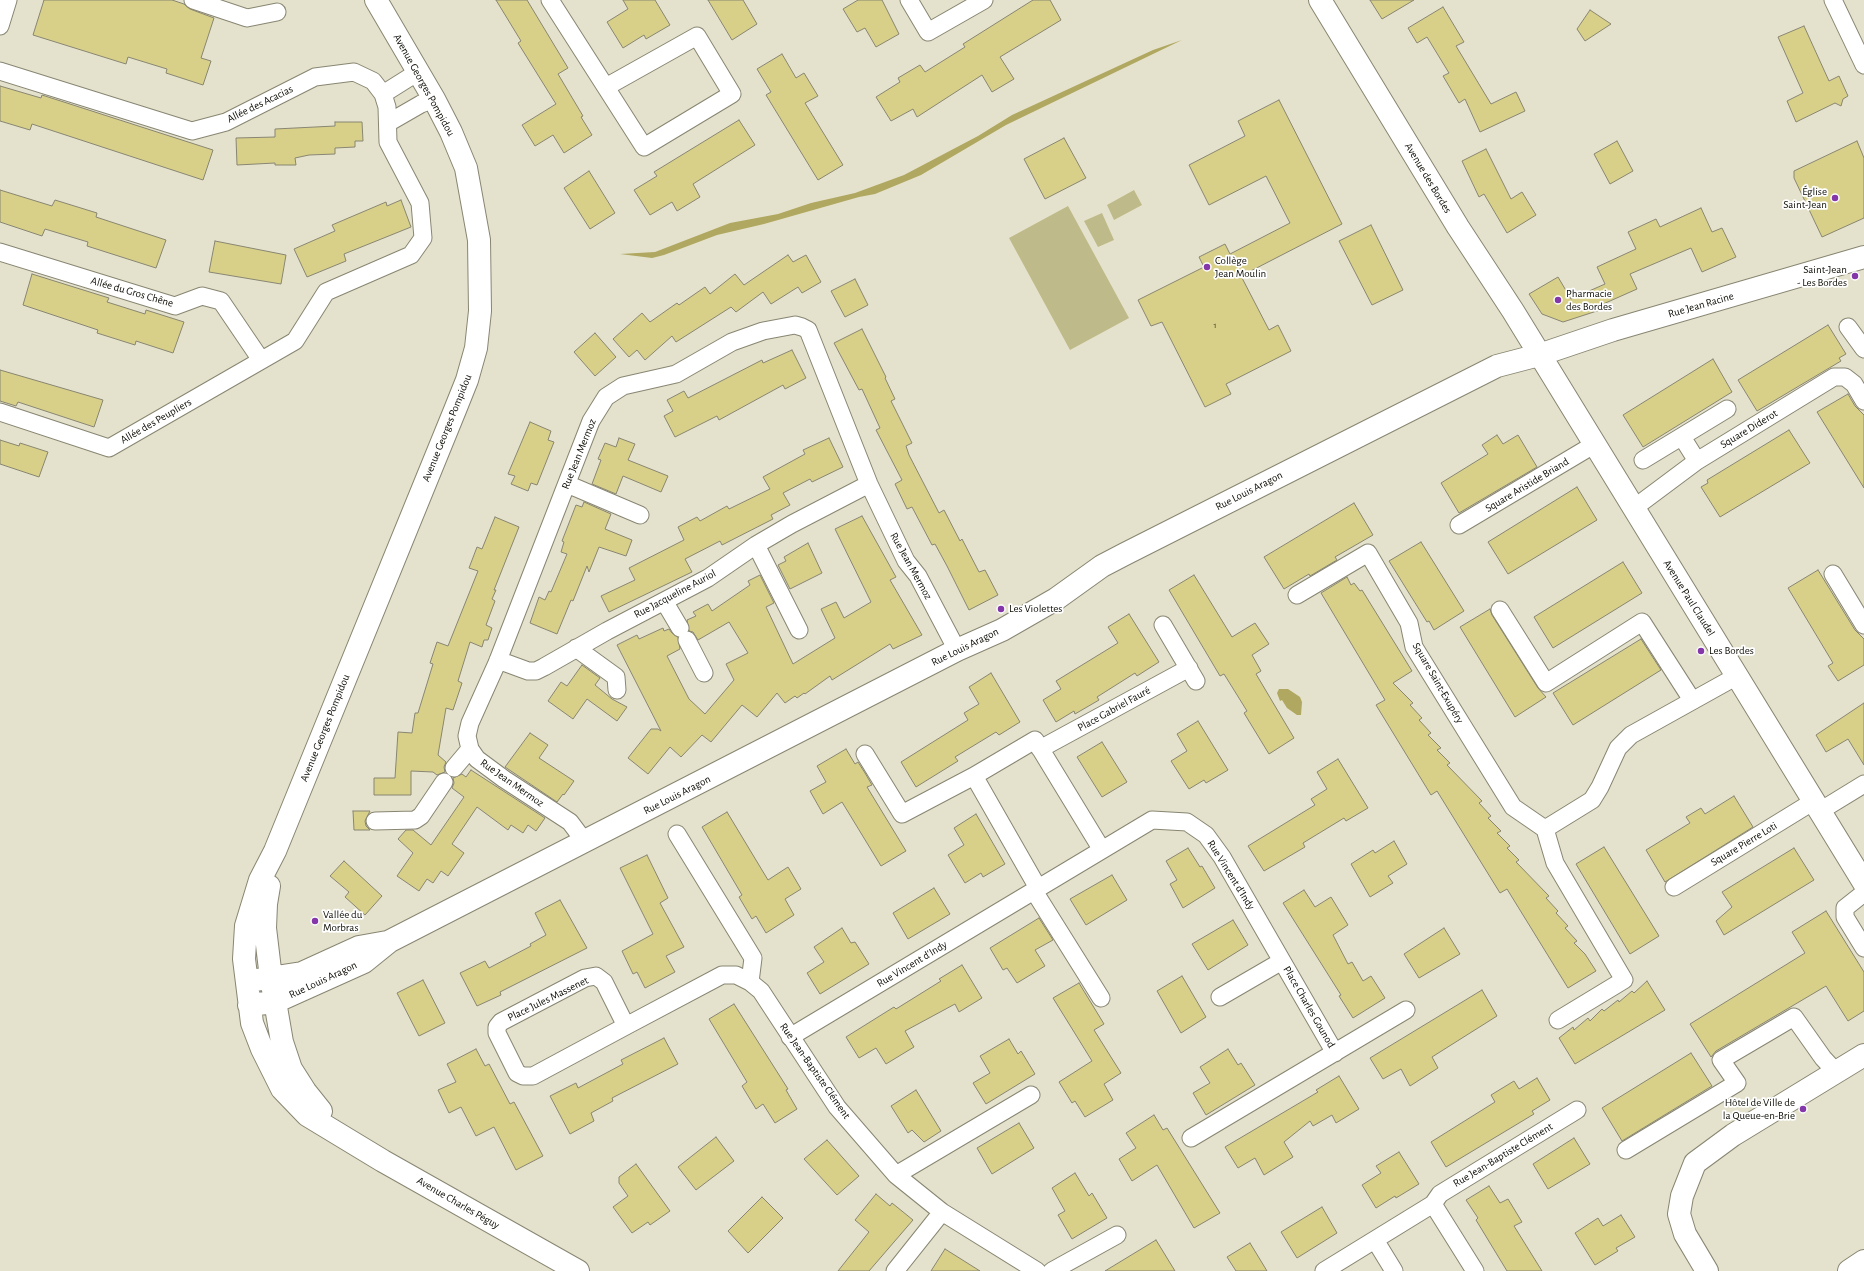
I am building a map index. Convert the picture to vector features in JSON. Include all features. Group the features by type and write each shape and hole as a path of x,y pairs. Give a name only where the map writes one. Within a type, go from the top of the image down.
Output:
{"street":[{"path":"0,26 8,0"},
{"path":"192,0 247,18 277,12"},
{"name":"Avenue Georges Pompidou","path":"246,981 244,959 246,926 260,880 275,852 467,380 476,348 480,311 480,240 466,168 451,132 434,99 376,0"},
{"path":"550,0 644,147 732,94 697,36 606,87"},
{"path":"909,0 928,32 984,0"},
{"name":"Avenue des Bordes","path":"1320,0 1458,227 1540,355"},
{"path":"1833,0 1864,65"},
{"name":"Allée des Acacias","path":"0,71 192,131 226,122 315,77 354,72 373,81 384,94"},
{"path":"261,360 295,341 326,292 411,255 423,238 420,203 388,142 387,107 384,94 418,72"},
{"path":"388,123 434,99"},
{"name":"Allée du Gros Chêne","path":"0,252 175,306 202,296 221,301 261,360"},
{"name":"Rue Jean Racine","path":"1540,355 1613,330 1864,257"},
{"name":"Rue Jean Mermoz","path":"585,842 570,822 504,779 477,759 470,749 467,736 470,723 498,660 591,421 606,397 623,386 676,374 732,342 764,331 795,326 802,326 808,330 868,484 906,561 918,576 957,650"},
{"path":"1848,326 1864,349"},
{"name":"Avenue Paul Claudel","path":"1540,355 1864,882"},
{"name":"Rue Louis Aragon","path":"250,1005 275,1002 364,962 390,941 957,650 1002,630 1056,599 1102,566 1132,550 1498,366 1540,355"},
{"name":"Allée des Peupliers","path":"0,412 109,448 261,360"},
{"name":"Square Diderot","path":"1634,508 1697,461 1834,377 1845,377 1854,384 1863,398"},
{"path":"1643,460 1727,409"},
{"path":"1682,437 1697,461"},
{"name":"Square Aristide Briand","path":"1459,525 1595,444"},
{"path":"567,484 640,515"},
{"name":"Rue Jacqueline Auriol","path":"498,660 532,672 544,667 576,648 708,578 756,545 842,496 868,484"},
{"path":"756,545 799,630"},
{"name":"Square Saint-Exupéry","path":"1297,595 1368,553 1409,623 1414,647 1513,807 1545,829"},
{"path":"1833,574 1859,605 1864,625"},
{"path":"664,601 684,634 704,673"},
{"path":"1500,610 1546,683 1642,622 1692,700"},
{"name":"Place Gabriel Fauré","path":"1040,749 1192,675 1163,625"},
{"path":"576,648 616,677 617,690"},
{"path":"1558,1020 1624,980 1554,863 1545,829 1592,800 1600,787 1618,748 1631,735 1737,676"},
{"path":"866,754 902,814 974,776 1034,740 1102,850"},
{"path":"375,821 416,820 421,816 449,775 470,749"},
{"path":"974,776 1036,889 1101,998"},
{"name":"Square Pierre Loti","path":"1674,887 1817,806 1864,784"},
{"name":"Rue Vincent d'Indy","path":"790,1037 1152,820 1187,822 1206,835 1222,857 1282,961"},
{"path":"677,834 753,958 750,982"},
{"name":"Avenue Georges Pompidou","path":"271,978 265,928 266,904 275,852"},
{"path":"1864,893 1845,908 1845,917 1864,948"},
{"name":"Rue Louis Aragon","path":"246,981 302,973 359,946 390,941"},
{"name":"Place Charles Gounod","path":"1220,997 1282,961 1335,1052"},
{"name":"Place Jules Massenet","path":"626,1026 604,982 596,976 585,978 501,1022 497,1026 497,1033 517,1072 523,1076 533,1076 722,975 736,975 750,982"},
{"name":"Avenue Charles Péguy","path":"271,978 282,1042 292,1069 305,1092 339,1134"},
{"name":"Avenue Charles Péguy","path":"246,981 252,1023 262,1049 282,1089 308,1115 383,1161 578,1271"},
{"name":"Rue Jean-Baptiste Clément","path":"750,982 761,991 837,1107 896,1175 942,1212 1038,1271"},
{"name":"Place Charles Gounod","path":"1190,1138 1406,1010"},
{"path":"1626,1150 1736,1083 1722,1060 1794,1017 1823,1058 1835,1072"},
{"path":"1706,1271 1685,1234 1679,1214 1682,1196 1695,1163 1733,1135 1864,1055"},
{"path":"896,1175 1031,1095"},
{"name":"Rue Jean-Baptiste Clément","path":"1324,1271 1433,1204 1440,1194 1577,1110"},
{"path":"1433,1204 1475,1271"},
{"path":"895,1271 942,1212"},
{"path":"1052,1271 1117,1235"},
{"path":"1375,1240 1394,1271"},
{"path":"1849,1271 1864,1261"}],"shaded area":[{"path":"1182,40 1006,125 921,175 875,194 717,235 652,258 620,254 655,252 730,223 778,214 811,203 855,193 904,175 978,136 1012,115 1153,50"},
{"path":"1134,190 1142,205 1114,220 1107,205"},
{"path":"1068,206 1129,318 1070,350 1009,238"},
{"path":"1102,213 1114,240 1098,247 1084,221"},
{"path":"1279,689 1288,689 1300,697 1302,702 1301,715 1297,715 1287,708 1282,700 1280,701 1277,693"}],"building":[{"path":"44,0 172,0 214,18 201,58 211,61 203,85 166,73 167,69 128,57 126,64 33,35"},
{"path":"496,0 527,0 568,68 558,74 583,116 581,117 592,135 564,153 553,135 535,146 522,125 556,104 518,43 521,41"},
{"path":"623,0 655,0 670,25 646,39 644,35 623,48 607,22 628,9"},
{"path":"708,0 743,0 757,24 732,40"},
{"path":"858,0 882,0 899,34 876,47 865,28 857,32 843,9"},
{"path":"1033,0 1050,0 1061,20 1000,57 1014,79 992,92 982,75 917,117 913,109 891,121 876,97 900,82 898,78 920,65 925,72 965,47 963,44"},
{"path":"1370,0 1414,0 1382,19"},
{"path":"1443,7 1464,42 1456,46 1491,104 1516,92 1525,111 1480,132 1465,99 1459,103 1443,76 1449,73 1427,37 1417,43 1408,28"},
{"path":"1590,10 1611,24 1585,41 1577,29"},
{"path":"1804,26 1829,81 1839,76 1848,96 1843,99 1841,106 1835,103 1796,122 1787,101 1803,93 1778,37"},
{"path":"782,54 796,78 804,73 818,96 805,103 843,165 818,180 766,95 771,92 757,69"},
{"path":"0,86 41,98 42,95 213,150 203,180 32,124 30,130 0,121"},
{"path":"1279,100 1342,224 1241,276 1269,330 1278,325 1291,351 1226,384 1231,394 1205,407 1162,322 1151,326 1138,300 1204,267 1199,257 1225,244 1230,254 1290,223 1266,176 1209,205 1189,165 1245,136 1238,121"},
{"path":"739,120 755,145 693,184 700,197 677,211 672,202 650,215 634,190 657,176 654,172"},
{"path":"335,122 362,122 363,141 355,141 355,147 335,148 335,154 309,155 295,158 296,165 275,165 275,163 237,165 236,138 275,137 275,129 335,126"},
{"path":"1064,138 1086,178 1045,199 1024,159"},
{"path":"1617,141 1633,171 1610,184 1594,154"},
{"name":"Église Saint-Jean","path":"1857,141 1864,158 1864,218 1822,237 1794,178 1794,171"},
{"path":"1486,149 1511,199 1522,192 1536,215 1507,233 1484,194 1479,197 1462,161"},
{"path":"589,171 615,213 590,229 564,188"},
{"path":"0,190 52,206 55,200 97,213 96,217 166,240 156,268 87,246 88,242 45,229 42,236 0,222"},
{"path":"401,200 411,227 344,254 346,261 307,277 294,249 335,231 332,225 386,202 387,206"},
{"path":"1701,208 1712,232 1722,228 1736,257 1702,272 1691,248 1630,274 1637,289 1601,305 1603,309 1563,322 1542,314 1529,294 1558,277 1571,299 1605,284 1597,267 1636,249 1628,232 1656,219 1660,227"},
{"path":"1371,225 1403,290 1372,305 1339,241"},
{"path":"215,241 286,255 281,284 209,272"},
{"path":"788,255 793,262 806,255 821,282 802,293 798,287 771,304 763,292 736,312 731,307 676,342 672,336 645,360 637,350 629,357 613,339 642,313 650,322 677,303 679,305 705,287 710,294 735,274 744,285"},
{"path":"32,274 109,298 107,302 145,314 146,310 184,322 173,353 136,341 135,345 97,333 98,330 23,305"},
{"path":"855,279 868,305 845,317 831,291"},
{"path":"1828,325 1846,354 1839,358 1841,361 1757,411 1738,380"},
{"path":"862,329 886,377 885,378 895,399 891,401 912,443 906,446 909,455 939,513 944,510 960,541 962,539 979,572 985,570 998,595 969,610 935,544 932,545 912,507 907,509 895,484 902,480 876,430 880,428 862,389 859,390 834,343"},
{"path":"595,333 616,357 595,376 574,352"},
{"path":"792,350 806,378 785,389 783,385 719,420 717,416 675,437 664,416 673,411 667,400 684,391 688,398 762,360 763,363"},
{"path":"1713,359 1732,392 1643,447 1623,415"},
{"path":"0,370 103,400 94,427 18,402 16,406 0,401"},
{"path":"1848,394 1855,406 1864,415 1864,488 1817,412"},
{"path":"530,422 551,431 548,440 554,442 537,485 531,483 528,491 511,484 515,476 508,474"},
{"path":"1789,430 1810,463 1720,517 1701,487 1708,483 1707,480"},
{"path":"1497,435 1503,444 1518,435 1537,467 1459,513 1441,483 1488,454 1482,445"},
{"path":"619,438 635,444 628,460 668,476 661,492 623,476 616,494 592,484 601,460 598,459 605,443 616,447"},
{"path":"829,438 843,467 812,482 810,479 783,493 790,505 771,515 773,519 722,545 720,541 685,559 692,572 609,612 601,596 635,580 629,568 684,540 678,527 697,517 700,521 727,506 729,509 770,489 763,477 805,454 803,450"},
{"path":"0,440 19,446 20,443 48,452 39,477 0,464"},
{"path":"1577,487 1597,520 1508,574 1488,542"},
{"path":"584,502 611,514 605,529 632,540 626,556 599,547 589,572 587,566 573,601 571,600 557,634 530,623 539,597 545,600 549,591 551,592 567,554 561,552 564,542 562,541 576,505 582,507"},
{"path":"1354,503 1373,535 1335,557 1337,560 1284,589 1264,557"},
{"path":"862,516 896,577 890,580 922,635 893,649 890,644 832,680 830,676 805,694 804,693 797,698 795,696 785,703 777,693 757,717 742,705 711,742 702,735 681,757 670,747 648,774 628,758 651,729 658,729 661,731 617,645 637,635 639,639 663,628 664,631 669,629 678,637 680,649 667,656 689,699 705,714 734,680 726,664 748,653 729,622 698,640 693,632 689,631 687,620 696,616 693,612 708,604 712,611 750,585 748,581 760,575 774,603 766,607 793,664 835,638 821,609 836,602 844,618 871,602 835,529"},
{"path":"495,517 519,527 494,590 496,590 492,599 495,601 486,625 492,628 488,640 484,640 482,647 470,642 458,681 462,683 453,710 446,708 438,755 446,762 444,767 445,772 437,775 433,772 411,771 411,795 374,795 374,778 395,778 398,732 412,733 415,713 418,713 433,664 430,663 437,642 448,646 478,571 469,568 477,547 482,549"},
{"path":"1421,542 1464,611 1434,630 1429,621 1427,622 1389,561"},
{"path":"808,543 822,573 790,589 778,565 786,561 784,557"},
{"path":"1623,562 1642,593 1553,648 1534,617"},
{"path":"1818,570 1855,630 1864,639 1864,665 1838,681 1828,666 1833,663 1788,588"},
{"path":"1194,575 1232,637 1255,623 1269,644 1252,655 1261,671 1256,674 1294,738 1269,754 1244,713 1247,711 1224,674 1220,676 1169,590"},
{"path":"1347,577 1351,585 1354,583 1360,591 1362,590 1412,671 1393,683 1413,703 1410,705 1422,718 1419,720 1431,733 1428,735 1441,748 1437,750 1450,763 1447,765 1482,801 1479,803 1491,816 1488,818 1501,831 1497,833 1510,846 1507,848 1519,860 1516,862 1549,896 1546,898 1558,911 1556,913 1568,926 1565,928 1577,941 1574,943 1585,954 1596,971 1568,988 1507,889 1500,893 1437,791 1431,795 1376,705 1385,700 1321,593"},
{"path":"1490,609 1492,615 1538,688 1546,697 1515,717 1460,627"},
{"path":"1129,614 1159,662 1137,676 1135,673 1097,697 1099,700 1075,714 1074,711 1056,722 1043,700 1061,689 1056,681 1118,643 1108,627"},
{"path":"1641,639 1661,670 1573,725 1553,693"},
{"path":"582,665 600,678 595,685 612,699 627,707 617,721 587,699 573,719 548,701 561,682 567,686"},
{"path":"991,673 1020,722 999,735 996,732 955,757 958,761 916,787 901,762 968,720 964,713 979,704 969,687"},
{"path":"1864,703 1864,765 1848,739 1826,752 1816,735"},
{"path":"1198,721 1228,770 1206,783 1204,780 1189,789 1171,761 1187,751 1177,734"},
{"path":"530,733 548,745 539,758 574,781 557,802 505,767"},
{"path":"1102,742 1127,782 1102,797 1077,757"},
{"path":"846,749 855,764 858,762 865,773 872,785 867,787 906,851 881,866 842,802 823,814 810,791 826,782 817,766"},
{"path":"1338,759 1368,808 1346,821 1344,818 1303,843 1305,847 1264,871 1248,846 1315,805 1311,799 1327,789 1317,772"},
{"path":"471,770 545,818 536,831 528,825 523,833 511,825 508,830 477,807 452,844 464,853 448,876 441,871 433,883 427,879 419,891 397,876 413,853 398,839 406,830 413,830 431,845 464,797 452,788 454,783 453,778 462,774 466,777"},
{"path":"1734,796 1753,827 1665,882 1646,850 1690,823 1686,817 1701,808 1705,814"},
{"path":"353,811 370,811 365,821 366,826 370,830 354,830"},
{"path":"727,812 768,880 788,867 801,889 785,899 794,915 766,933 756,916 752,919 739,897 742,895 702,827"},
{"path":"976,814 1005,864 983,877 981,873 965,883 948,855 964,845 954,828"},
{"path":"1394,841 1407,864 1388,876 1393,883 1370,897 1351,864 1373,850 1375,853"},
{"path":"1604,847 1659,936 1630,954 1576,864"},
{"path":"1188,848 1200,867 1202,866 1215,888 1183,908 1170,884 1177,880 1166,861"},
{"path":"1794,848 1814,880 1724,935 1716,921 1732,907 1722,892"},
{"path":"647,855 668,898 660,903 684,947 666,956 675,972 645,988 637,972 633,974 622,951 653,934 620,868"},
{"path":"344,861 382,896 365,915 345,897 349,892 330,876"},
{"path":"1112,875 1127,900 1086,925 1070,899"},
{"path":"934,888 950,914 908,939 893,913"},
{"path":"1304,890 1315,907 1331,897 1348,925 1333,935 1348,964 1352,962 1363,981 1371,976 1385,998 1353,1018 1339,996 1341,995 1283,903"},
{"path":"560,900 587,948 500,992 501,995 477,1006 460,973 485,961 489,968 531,946 530,944 546,935 535,913"},
{"path":"1826,911 1864,972 1864,1011 1848,1021 1826,986 1716,1051 1711,1057 1690,1024 1805,953 1792,932"},
{"path":"1039,918 1053,940 1035,950 1045,966 1017,983 1007,968 1003,970 990,948"},
{"path":"1233,920 1248,945 1208,970 1192,944"},
{"path":"842,928 851,943 855,942 869,964 820,994 807,973 824,962 814,947"},
{"path":"1444,928 1460,954 1419,978 1404,954"},
{"path":"962,965 982,998 959,1012 955,1004 905,1031 914,1047 886,1064 876,1048 859,1058 846,1037 894,1007 896,1009 941,981 939,979"},
{"path":"1182,976 1206,1017 1181,1033 1157,991"},
{"path":"423,980 445,1023 419,1036 397,993"},
{"path":"1647,981 1665,1010 1575,1064 1559,1038 1573,1027 1574,1030 1588,1018 1590,1021 1602,1009 1604,1011 1618,1000 1619,1002 1632,991 1634,993"},
{"path":"1079,983 1104,1024 1094,1030 1121,1073 1104,1084 1113,1100 1085,1117 1075,1101 1072,1103 1059,1082 1092,1061 1053,998"},
{"path":"1482,990 1497,1016 1432,1057 1438,1068 1410,1086 1401,1069 1383,1079 1370,1058"},
{"path":"734,1004 788,1089 786,1090 797,1109 775,1123 763,1104 756,1109 742,1086 747,1082 709,1019"},
{"path":"664,1038 678,1064 612,1098 613,1101 591,1113 594,1121 570,1134 550,1096 576,1083 578,1088 623,1064 621,1060"},
{"path":"1009,1039 1018,1054 1021,1051 1035,1074 986,1104 973,1083 990,1073 980,1056"},
{"path":"476,1049 485,1066 489,1064 510,1104 514,1102 543,1156 516,1170 494,1127 476,1136 461,1107 449,1113 438,1090 456,1082 447,1064"},
{"path":"1228,1049 1238,1065 1241,1063 1255,1085 1206,1115 1193,1093 1210,1083 1200,1067"},
{"path":"1691,1053 1712,1086 1622,1141 1602,1108"},
{"path":"1339,1076 1359,1109 1336,1123 1332,1115 1313,1126 1310,1121 1284,1142 1293,1157 1264,1175 1255,1158 1238,1168 1225,1147 1318,1092 1316,1090"},
{"path":"1537,1078 1550,1100 1532,1111 1534,1114 1446,1167 1431,1142 1495,1102 1491,1095 1514,1081 1519,1089"},
{"path":"916,1090 941,1131 924,1142 912,1130 908,1133 891,1106"},
{"path":"1154,1115 1163,1130 1167,1128 1220,1213 1194,1228 1157,1165 1132,1181 1119,1159 1136,1148 1126,1133"},
{"path":"1019,1123 1034,1148 992,1174 977,1148"},
{"path":"716,1137 734,1161 696,1190 678,1167"},
{"path":"1574,1138 1590,1164 1548,1189 1533,1164"},
{"path":"827,1140 859,1176 837,1195 804,1159"},
{"path":"1399,1152 1419,1184 1396,1198 1395,1196 1376,1208 1362,1185 1381,1173 1376,1166"},
{"path":"636,1164 670,1211 650,1225 648,1222 632,1233 613,1207 628,1196 619,1183 619,1177"},
{"path":"1075,1173 1089,1196 1092,1193 1107,1218 1072,1239 1058,1215 1065,1211 1052,1188"},
{"path":"1489,1186 1500,1203 1508,1199 1522,1222 1514,1226 1542,1271 1507,1271 1476,1220 1478,1218 1466,1200"},
{"path":"876,1194 890,1206 892,1203 913,1220 869,1271 838,1271 869,1232 855,1220"},
{"path":"762,1197 783,1218 748,1253 728,1231"},
{"path":"1322,1207 1337,1233 1297,1258 1281,1232"},
{"path":"1621,1215 1635,1237 1616,1248 1618,1251 1595,1265 1575,1233 1598,1218 1603,1226"},
{"path":"1156,1240 1175,1271 1105,1271"},
{"path":"1250,1243 1267,1271 1236,1271 1227,1257"},
{"path":"945,1249 980,1271 931,1271"}],"place":[{"name":"Église Saint-Jean","path":"1835,198"},
{"name":"Collège Jean Moulin","path":"1207,267"},
{"name":"Saint-Jean - Les Bordes","path":"1855,276"},
{"name":"Pharmacie des Bordes","path":"1558,300"},
{"name":"Les Violettes","path":"1001,609"},
{"name":"Les Bordes","path":"1701,651"},
{"name":"Vallée du Morbras","path":"315,921"},
{"name":"Hôtel de Ville de la Queue-en-Brie","path":"1803,1109"}]}
